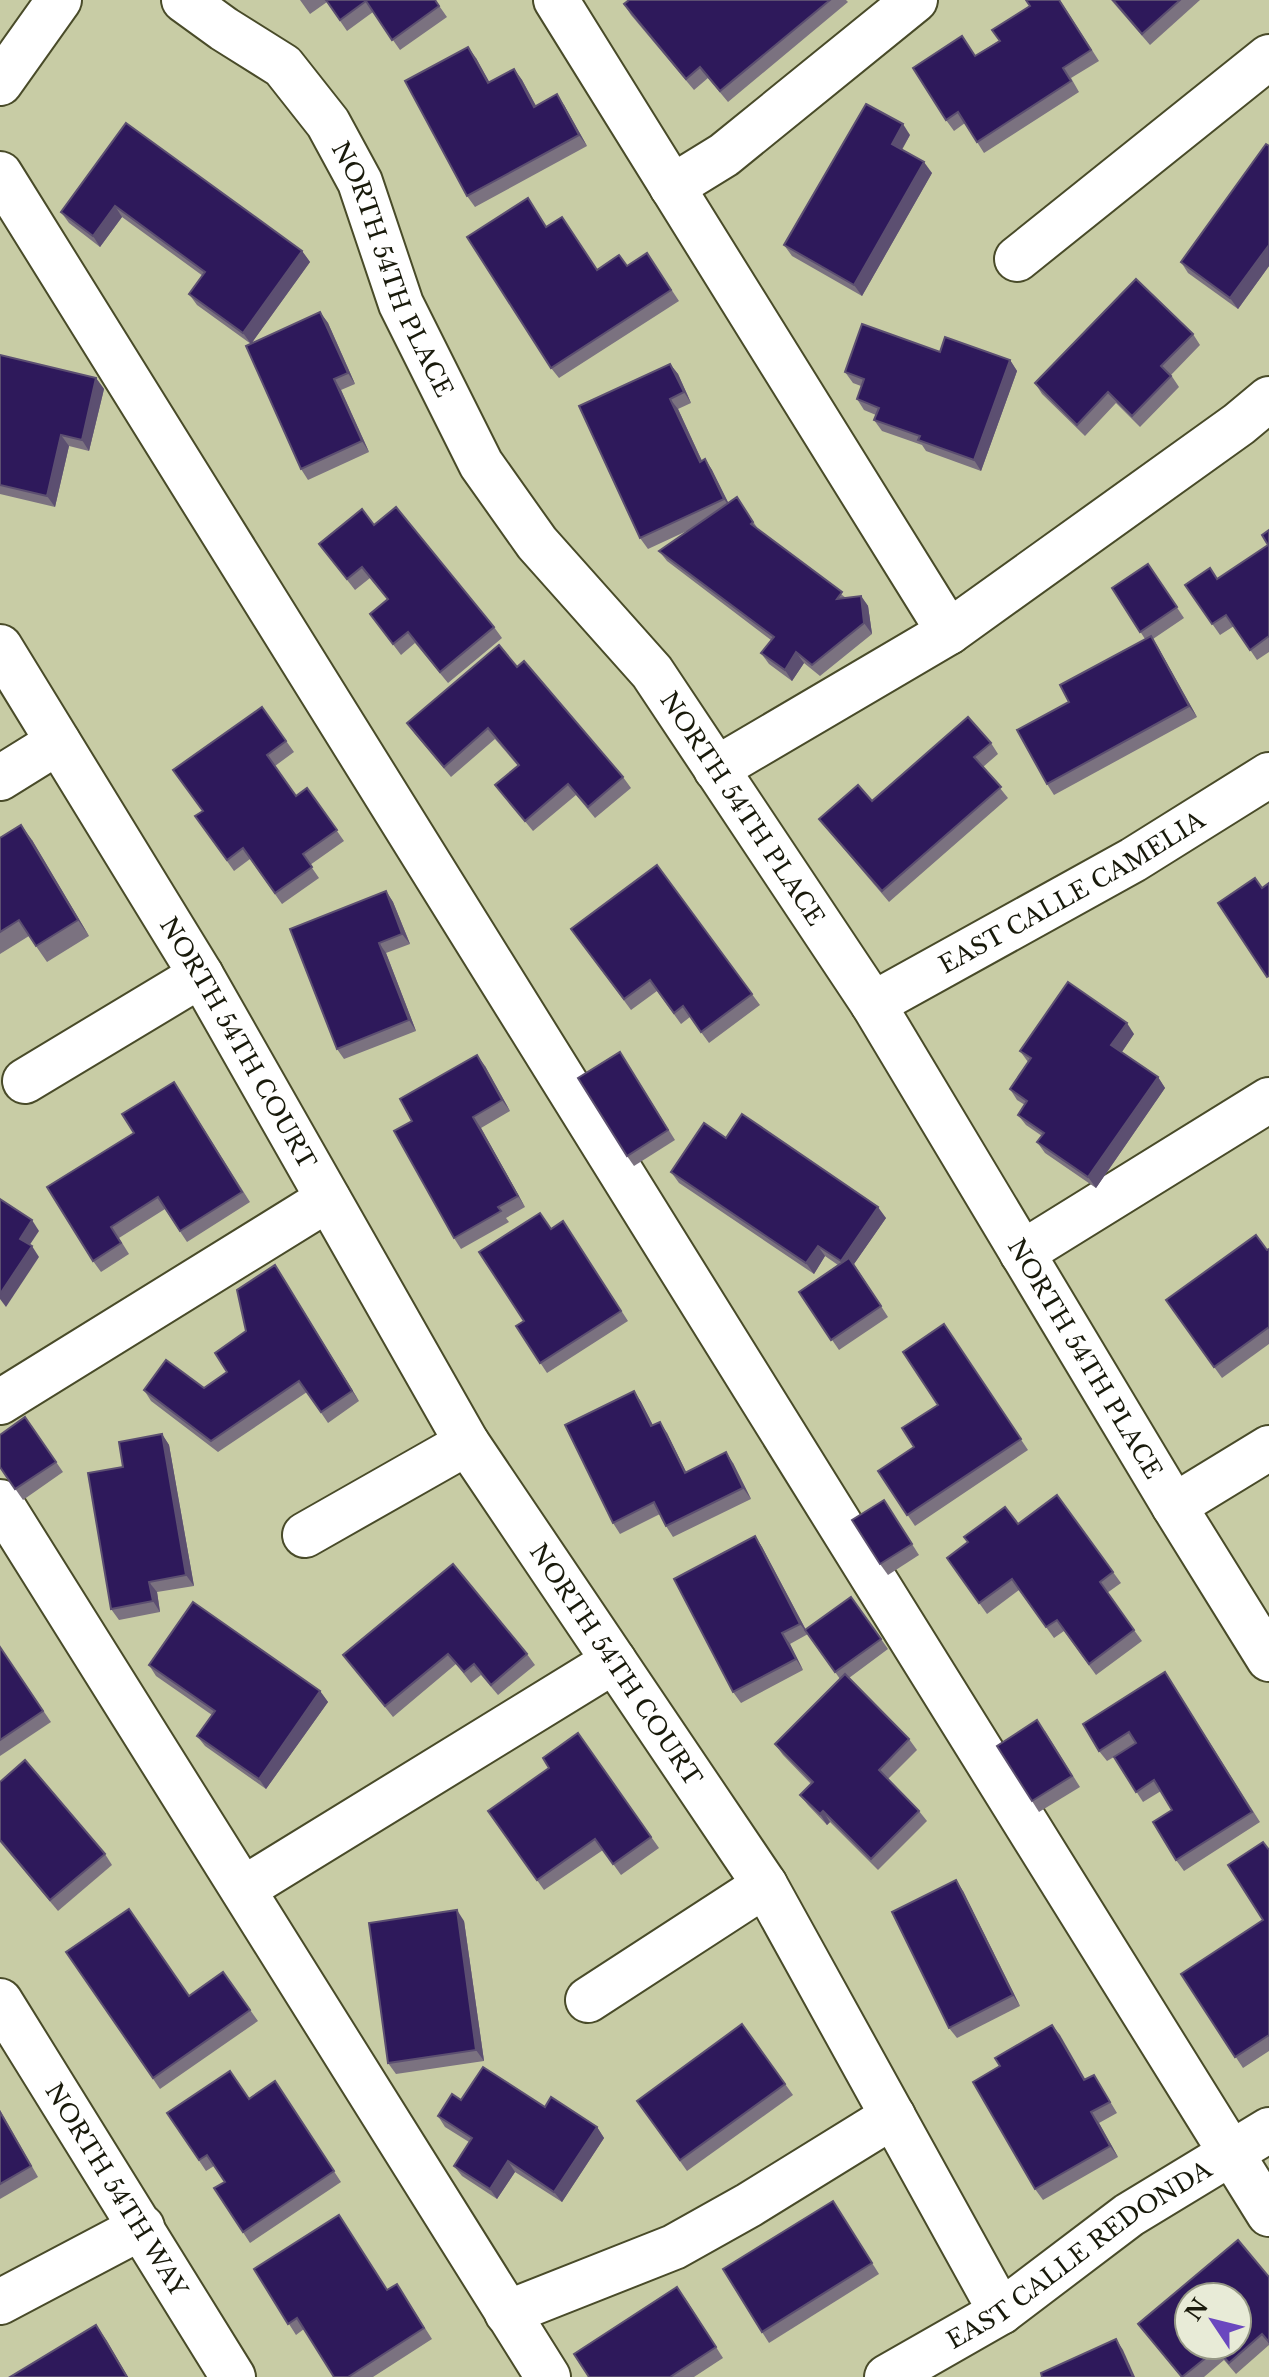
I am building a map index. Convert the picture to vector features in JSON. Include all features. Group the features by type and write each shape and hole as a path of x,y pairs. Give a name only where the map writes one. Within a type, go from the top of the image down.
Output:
{"street":[{"path":"0,83 59,0"},
{"name":"NORTH 54TH PLACE","path":"184,0 283,66 328,123 360,182 401,304 481,464 537,543 652,672 873,1004 1269,1659"},
{"path":"556,0 949,632"},
{"path":"672,187 724,155 915,0"},
{"path":"1017,259 1269,57"},
{"path":"0,174 1269,2214"},
{"path":"716,769 949,632 1239,424 1269,399"},
{"name":"NORTH 54TH COURT","path":"0,647 201,975 467,1443 765,1885 1001,2312"},
{"path":"0,778 58,742"},
{"name":"EAST CALLE CAMELIA","path":"873,1004 1133,860 1269,775"},
{"path":"25,1081 201,975"},
{"path":"1022,1253 1269,1100"},
{"path":"0,1402 328,1199"},
{"path":"305,1535 467,1443"},
{"path":"1174,1506 1269,1448"},
{"path":"0,1502 548,2377"},
{"path":"243,1889 614,1661"},
{"path":"588,2000 765,1885"},
{"name":"NORTH 54TH WAY","path":"0,2001 233,2377"},
{"path":"507,2313 674,2247 749,2205 893,2116"},
{"name":"EAST CALLE REDONDA","path":"887,2377 1001,2312 1129,2215 1269,2130"},
{"path":"0,2302 142,2227"}],"building":[{"path":"326,0 435,0 439,6 392,40 366,1 340,20"},
{"path":"629,0 830,0 720,91 700,67 686,79 624,4"},
{"path":"1026,0 1059,0 1091,50 1063,68 1071,81 977,142 958,112 946,120 913,68 962,36 975,56 1000,41 992,30 1030,6"},
{"path":"1113,0 1180,0 1142,34"},
{"path":"468,47 488,83 514,69 534,107 557,94 579,135 467,196 405,81"},
{"path":"866,104 903,124 892,144 924,162 854,285 784,245"},
{"path":"126,123 302,251 243,333 189,294 205,272 115,206 93,236 61,212"},
{"path":"1266,144 1269,146 1269,245 1230,298 1181,262"},
{"path":"528,198 546,227 562,217 597,270 619,255 627,266 647,253 671,290 551,368 467,237"},
{"path":"1136,279 1193,334 1161,366 1171,376 1132,416 1108,392 1077,425 1035,383"},
{"path":"320,312 348,373 334,379 362,441 301,469 246,346"},
{"path":"862,324 940,352 945,337 1010,360 974,460 874,420 879,408 857,399 864,379 845,372"},
{"path":"0,355 96,378 82,440 61,435 47,496 0,485"},
{"path":"670,364 684,392 670,399 700,462 705,459 724,499 640,538 579,406"},
{"path":"737,497 753,522 751,524 842,592 837,599 861,596 864,623 812,665 796,652 785,670 761,653 774,637 659,551"},
{"path":"396,507 494,627 440,672 408,632 393,644 370,614 388,599 362,567 347,579 319,544 362,509 374,525"},
{"path":"1269,530 1269,636 1250,650 1226,615 1212,624 1185,585 1210,568 1217,579 1268,545 1262,535"},
{"path":"1148,564 1177,607 1140,632 1112,588"},
{"path":"1151,636 1189,706 1047,784 1017,730 1069,702 1060,685"},
{"path":"499,645 517,667 524,661 623,777 588,807 568,784 525,821 495,785 519,765 488,728 444,767 407,723"},
{"path":"262,707 286,741 267,755 296,796 307,788 337,830 303,854 312,867 275,893 243,848 227,860 195,816 203,811 173,770"},
{"path":"968,717 991,743 974,757 1001,787 882,891 819,819 858,785 872,801"},
{"path":"21,825 78,920 36,946 19,920 0,932 0,838"},
{"path":"657,865 752,994 701,1032 683,1006 674,1013 650,980 624,999 571,929"},
{"path":"1255,878 1262,888 1269,883 1267,977 1218,903"},
{"path":"386,891 402,934 379,943 409,1020 337,1049 290,929"},
{"path":"1068,982 1127,1023 1111,1045 1158,1077 1088,1177 1037,1142 1044,1133 1018,1115 1027,1101 1010,1089 1031,1058 1020,1051"},
{"path":"620,1052 668,1130 627,1156 578,1078"},
{"path":"477,1055 502,1100 473,1117 518,1196 498,1207 501,1211 454,1238 394,1131 412,1121 400,1099"},
{"path":"174,1082 242,1192 180,1231 158,1197 111,1227 121,1243 93,1261 47,1187 134,1133 122,1114"},
{"path":"742,1114 878,1207 841,1261 818,1246 806,1263 671,1172 704,1123 726,1138"},
{"path":"0,1199 32,1220 20,1239 32,1246 0,1294"},
{"path":"540,1213 551,1229 563,1221 621,1311 540,1363 516,1326 524,1321 479,1252"},
{"path":"1256,1235 1269,1249 1269,1327 1214,1367 1166,1300"},
{"path":"849,1258 881,1306 831,1340 799,1292"},
{"path":"275,1265 352,1391 321,1412 299,1381 211,1441 144,1390 166,1360 204,1388 227,1372 215,1353 246,1331 237,1290"},
{"path":"944,1324 1021,1439 907,1515 878,1471 914,1447 902,1428 938,1405 903,1352"},
{"path":"634,1391 651,1426 660,1422 685,1473 726,1452 743,1488 666,1526 654,1502 613,1523 565,1425"},
{"path":"25,1417 56,1462 15,1489 0,1467 0,1435"},
{"path":"162,1434 186,1575 149,1582 153,1601 111,1609 88,1473 123,1467 119,1442"},
{"path":"1057,1495 1113,1572 1100,1582 1134,1630 1089,1664 1057,1620 1046,1627 1012,1579 979,1603 947,1558 968,1542 964,1537 1005,1507 1018,1524"},
{"path":"884,1500 912,1544 880,1564 852,1520"},
{"path":"755,1536 800,1624 782,1633 796,1659 733,1692 674,1579"},
{"path":"453,1564 527,1654 491,1685 474,1664 464,1672 448,1654 385,1706 343,1655"},
{"path":"851,1597 881,1639 835,1672 805,1630"},
{"path":"193,1602 320,1691 259,1779 197,1736 215,1711 149,1665"},
{"path":"0,1647 43,1711 0,1740"},
{"path":"1165,1672 1252,1812 1176,1860 1153,1822 1172,1810 1154,1780 1136,1792 1114,1757 1136,1743 1129,1732 1099,1751 1083,1724"},
{"path":"845,1674 909,1739 879,1770 919,1811 871,1859 823,1811 820,1814 800,1795 813,1782 775,1744"},
{"path":"1037,1720 1072,1776 1032,1801 997,1746"},
{"path":"578,1733 651,1837 613,1864 595,1839 537,1880 488,1811 549,1768 543,1758"},
{"path":"25,1760 105,1854 50,1900 0,1840 0,1782"},
{"path":"1263,1842 1269,1850 1269,2035 1235,2057 1181,1974 1263,1920 1228,1865"},
{"path":"956,1880 1013,1995 949,2028 892,1912"},
{"path":"129,1909 189,1996 223,1972 250,2010 153,2078 66,1952"},
{"path":"457,1910 476,2050 388,2063 369,1923"},
{"path":"742,2024 785,2084 680,2160 637,2101"},
{"path":"1052,2025 1084,2080 1094,2075 1110,2102 1091,2112 1110,2146 1035,2189 973,2082 1000,2066 995,2058"},
{"path":"483,2067 545,2107 551,2097 597,2127 554,2192 508,2161 490,2189 454,2166 472,2138 438,2116 452,2094 461,2100"},
{"path":"230,2071 249,2099 275,2081 334,2171 243,2232 214,2188 225,2182 207,2155 199,2160 167,2113"},
{"path":"0,2112 31,2166 0,2184"},
{"path":"833,2201 872,2263 762,2332 723,2269"},
{"path":"339,2215 387,2290 397,2284 424,2328 348,2377 334,2377 297,2318 288,2324 254,2269"},
{"path":"1238,2240 1269,2277 1269,2342 1262,2334 1253,2342 1253,2281 1189,2281"},
{"path":"677,2287 716,2347 670,2377 589,2377 574,2354"},
{"path":"1173,2295 1173,2361 1202,2361 1182,2377 1138,2324"},
{"path":"96,2325 127,2377 10,2377"},
{"path":"1116,2339 1133,2377 1042,2377 1041,2373"}]}
